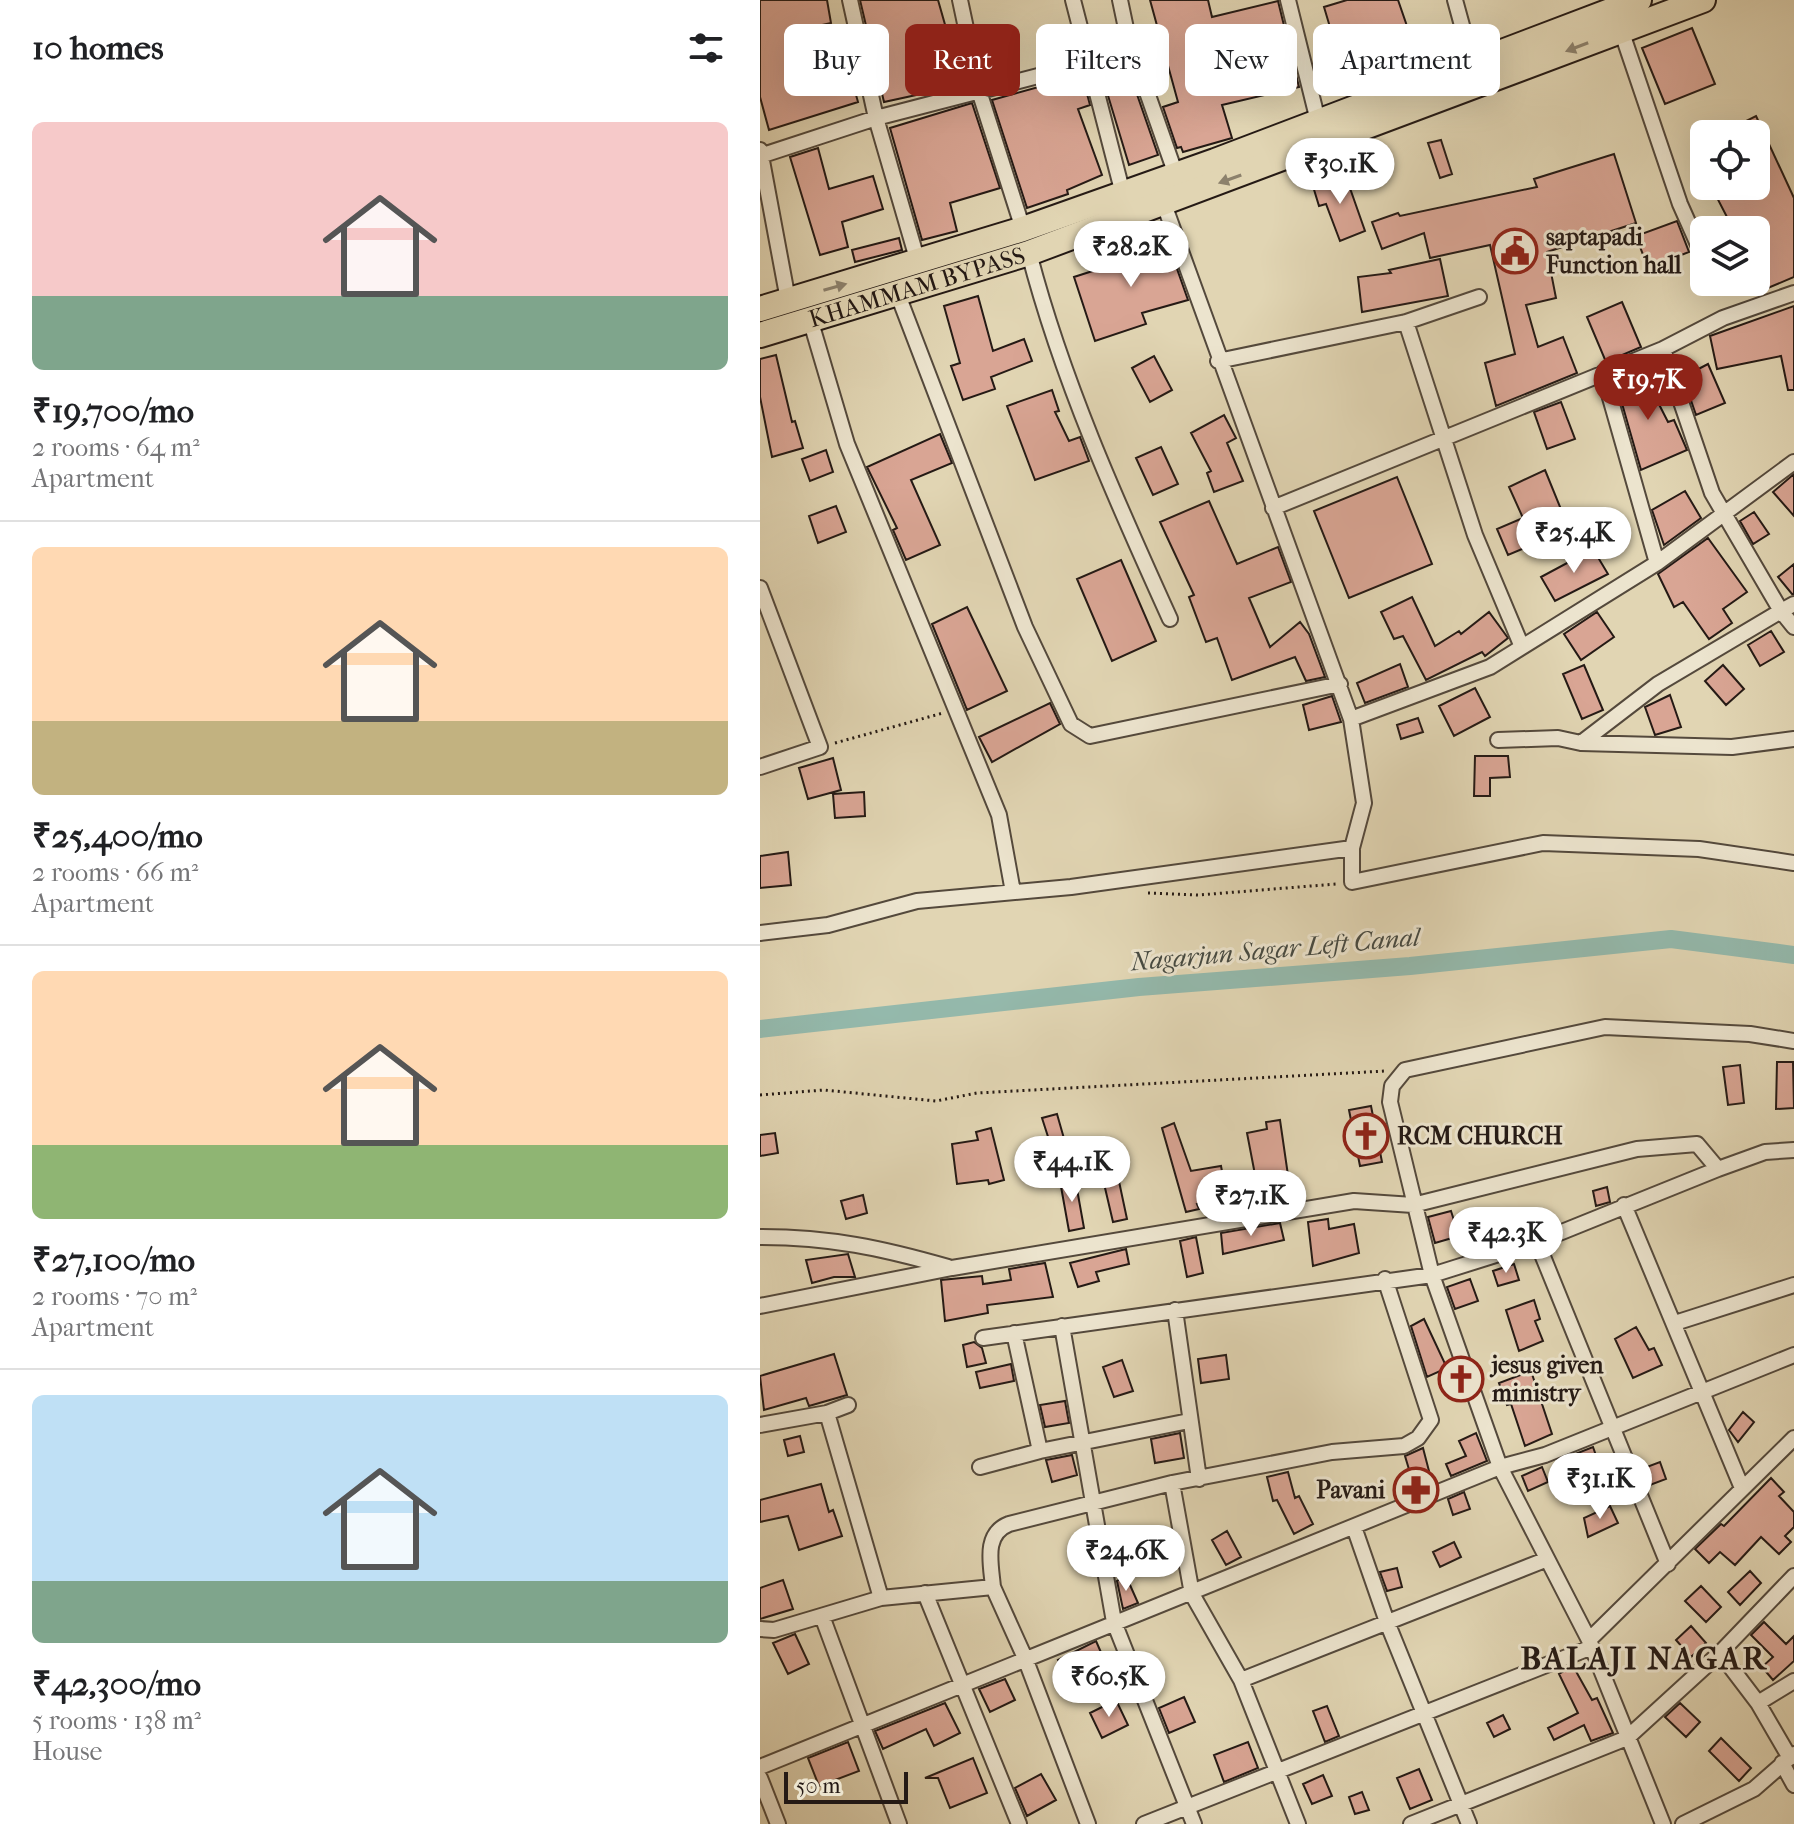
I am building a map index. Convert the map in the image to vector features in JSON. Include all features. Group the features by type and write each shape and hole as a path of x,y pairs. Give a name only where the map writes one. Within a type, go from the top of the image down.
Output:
{"highway":[{"name":"KHAMMAM BYPASS","path":"1500,52 1639,0"},
{"name":"KHAMMAM BYPASS","path":"760,309 918,262 1026,241 1123,194 1166,186 1703,0"},
{"name":"KHAMMAM BYPASS","path":"760,335 898,295 1383,96"}],"street":[{"path":"850,0 876,118 918,262"},
{"path":"960,0 965,24"},
{"path":"1073,0 1079,24"},
{"path":"1120,0 1126,24"},
{"path":"1288,0 1318,121"},
{"path":"1455,0 1462,24"},
{"path":"1621,30 1690,226"},
{"path":"788,300 761,154 876,118 971,96"},
{"path":"981,96 1026,241 1045,316 1104,471 1170,619"},
{"path":"1097,96 1123,194"},
{"path":"1144,96 1166,186 1218,361 1351,719 1364,803 1352,848 1352,882 1543,843 1699,849 1794,863"},
{"path":"1273,508 1663,349 1723,318 1794,293"},
{"path":"898,295 1025,627 1071,724 1090,736 1340,684"},
{"path":"1218,361 1406,322 1479,297"},
{"path":"810,319 847,444 999,815 1013,892"},
{"path":"1406,322 1475,535 1522,647"},
{"path":"1663,349 1724,516 1788,608 1794,627"},
{"path":"1603,373 1657,563"},
{"path":"1351,719 1490,667 1657,563 1794,462"},
{"path":"760,588 765,614 820,747 760,767"},
{"path":"1581,743 1658,684 1788,608"},
{"path":"1498,740 1558,738 1581,743 1732,747 1794,739"},
{"path":"760,933 828,925 917,901 1013,892 1352,848"},
{"path":"1663,1824 1590,1644 1500,1467 1432,1275 1390,1102 1392,1086 1405,1070 1605,1027 1750,1034 1794,1041"},
{"path":"760,1306 952,1268 1354,1201 1413,1205 1637,1149 1697,1144 1718,1169"},
{"path":"983,1338 1385,1279 1432,1275 1537,1242 1624,1205 1685,1185 1765,1152 1794,1150"},
{"path":"1624,1205 1742,1488"},
{"path":"760,1237 798,1237 868,1245 952,1268"},
{"path":"1537,1242 1668,1564"},
{"path":"1088,1824 1025,1658 993,1587 990,1545 999,1527 1172,1483 1332,1452 1404,1446 1428,1428 1431,1420 1385,1279"},
{"path":"1675,1323 1794,1285"},
{"path":"1175,1310 1199,1479"},
{"path":"1062,1326 1114,1622 1194,1824"},
{"path":"1014,1333 1040,1451"},
{"path":"760,1767 1500,1467 1545,1455 1794,1355"},
{"path":"760,1425 827,1413 848,1405"},
{"path":"827,1413 881,1598"},
{"path":"980,1467 1040,1451 1189,1421"},
{"path":"1144,1824 1590,1644 1794,1438"},
{"path":"1172,1483 1192,1594 1241,1680 1298,1824"},
{"path":"1354,1527 1387,1622 1469,1824"},
{"path":"1241,1680 1545,1560"},
{"path":"1411,1824 1627,1738 1720,1653 1794,1576"},
{"path":"760,1629 774,1630 881,1598 993,1587"},
{"path":"925,1593 1019,1824"},
{"path":"822,1616 860,1726 899,1824"},
{"path":"1720,1653 1758,1703 1789,1758 1794,1785"},
{"path":"1758,1703 1794,1681"},
{"path":"1683,1824 1754,1789 1789,1758"},
{"path":"760,1778 778,1824"}],"path":[{"path":"820,747 864,737 956,708"},
{"path":"760,1095 824,1090 936,1101 977,1093 1405,1070"}],"building":[{"path":"760,0 827,0 831,23 784,24 784,96 856,96 858,102 769,130 760,97"},
{"path":"860,0 938,0 945,24 905,24 905,96 912,96 884,102 883,96 889,96 889,24 866,24"},
{"path":"1150,0 1208,0 1212,17 1278,1 1284,24 1185,24 1185,96 1260,96 1222,105 1232,138 1183,152 1181,147 1177,148 1163,107 1178,102 1169,69 1169,24 1157,24"},
{"path":"1347,0 1398,0 1406,24 1329,24 1324,7"},
{"path":"1692,28 1715,84 1665,104 1642,48"},
{"path":"1036,88 1036,96 1088,96 1090,105 1078,109 1102,175 1067,190 1068,194 1027,208 992,100 1020,96 1020,92"},
{"path":"1108,96 1138,96 1158,155 1129,165"},
{"path":"972,103 1000,188 950,203 957,231 922,240 890,128"},
{"path":"1441,140 1452,174 1440,178 1428,143"},
{"path":"1770,146 1794,198 1794,277 1770,287 1770,216 1726,216 1718,200 1770,200"},
{"path":"818,148 829,189 873,176 883,209 842,222 848,247 820,255 790,157"},
{"path":"1614,154 1636,223 1547,252 1556,298 1526,305 1538,347 1563,337 1577,373 1496,406 1485,363 1515,354 1490,245 1430,258 1424,233 1382,249 1372,222 1398,213 1400,216 1537,187 1534,179"},
{"path":"1345,174 1365,231 1340,241 1326,204 1319,206 1312,183"},
{"path":"1677,221 1689,252 1648,268 1636,236"},
{"path":"1155,226 1165,250 1170,249 1188,300 1142,313 1146,324 1095,341 1074,277 1146,254 1137,233"},
{"path":"899,238 902,250 855,262 852,250"},
{"path":"1440,259 1448,296 1362,312 1358,277 1391,273 1389,270"},
{"path":"978,296 993,351 1024,339 1032,361 991,377 995,389 963,400 951,366 960,363 944,306"},
{"path":"1622,302 1641,347 1606,362 1587,317"},
{"path":"1794,306 1794,390 1788,390 1781,356 1717,369 1710,336"},
{"path":"776,355 792,422 795,421 803,448 772,457 760,397 760,359"},
{"path":"1154,356 1172,390 1150,402 1132,368"},
{"path":"1708,364 1725,403 1696,415 1683,377"},
{"path":"1641,369 1668,422 1674,420 1687,450 1641,470 1615,379"},
{"path":"1052,390 1059,411 1055,412 1069,441 1080,437 1089,461 1035,480 1007,406"},
{"path":"1561,402 1575,439 1547,449 1534,412"},
{"path":"1224,415 1236,438 1227,443 1243,481 1214,492 1207,473 1211,471 1191,433"},
{"path":"940,434 952,463 911,480 940,545 906,560 893,530 897,528 867,467"},
{"path":"1161,447 1178,484 1153,495 1136,458"},
{"path":"826,450 833,472 810,481 802,459"},
{"path":"1545,470 1569,529 1508,555 1497,529 1523,518 1509,487"},
{"path":"1794,474 1794,516 1773,492"},
{"path":"1397,477 1432,564 1349,598 1314,511"},
{"path":"1685,491 1701,518 1664,545 1652,510"},
{"path":"1209,501 1237,564 1278,547 1291,582 1249,598 1270,647 1300,622 1309,634 1325,677 1306,681 1295,657 1232,680 1217,638 1206,642 1189,597 1194,595 1160,522"},
{"path":"836,506 846,532 818,543 809,516"},
{"path":"1754,512 1769,534 1753,544 1740,521"},
{"path":"1708,538 1747,592 1723,609 1732,623 1709,639 1683,602 1674,607 1658,574"},
{"path":"1593,549 1608,574 1555,601 1541,577"},
{"path":"1121,560 1156,641 1112,661 1077,579"},
{"path":"1794,564 1794,594 1792,594 1778,577"},
{"path":"1412,597 1435,646 1459,631 1461,634 1489,612 1508,638 1485,656 1482,652 1426,680 1403,636 1394,639 1381,612"},
{"path":"967,607 1007,691 967,710 932,624"},
{"path":"1597,612 1614,637 1581,660 1564,634"},
{"path":"1771,631 1784,652 1760,666 1748,645"},
{"path":"1400,664 1408,687 1365,703 1357,683"},
{"path":"1584,665 1603,710 1582,719 1563,674"},
{"path":"1723,665 1744,689 1726,705 1705,681"},
{"path":"1475,688 1490,717 1454,736 1439,706"},
{"path":"1670,695 1681,727 1655,735 1645,707"},
{"path":"1332,696 1341,722 1309,730 1303,705"},
{"path":"1050,703 1060,724 992,762 979,737"},
{"path":"1418,718 1423,732 1401,739 1397,725"},
{"path":"1475,756 1508,756 1510,777 1490,778 1490,796 1474,796"},
{"path":"833,758 841,790 808,799 799,768"},
{"path":"864,792 865,816 835,818 833,794"},
{"path":"788,852 791,885 760,888 760,856"},
{"path":"1777,1062 1793,1062 1794,1108 1776,1109"},
{"path":"1740,1065 1744,1103 1728,1105 1723,1067"},
{"name":"RCM CHURCH","path":"1371,1106 1382,1162 1360,1166 1349,1110"},
{"path":"1057,1114 1065,1142 1051,1146 1042,1118"},
{"path":"1280,1120 1291,1196 1277,1199 1274,1182 1257,1185 1247,1133 1267,1129 1266,1122"},
{"path":"1174,1123 1191,1171 1221,1166 1227,1198 1197,1204 1199,1209 1186,1212 1162,1128"},
{"path":"991,1128 1004,1180 989,1184 988,1180 957,1184 952,1144 978,1140 976,1132"},
{"path":"775,1133 778,1153 760,1156 760,1135"},
{"path":"1117,1172 1127,1219 1113,1222 1102,1175"},
{"path":"1075,1178 1084,1228 1069,1231 1060,1181"},
{"path":"1607,1187 1610,1202 1596,1206 1593,1191"},
{"path":"863,1195 867,1213 846,1219 841,1201"},
{"path":"1451,1211 1459,1236 1435,1243 1428,1217"},
{"path":"1328,1219 1329,1229 1354,1224 1359,1253 1313,1266 1308,1222"},
{"path":"1280,1223 1284,1240 1223,1254 1221,1233"},
{"path":"1196,1237 1203,1273 1187,1277 1180,1241"},
{"path":"1126,1249 1129,1264 1096,1272 1099,1281 1078,1287 1070,1263"},
{"path":"848,1254 855,1277 834,1277 812,1283 806,1260"},
{"path":"1045,1263 1053,1297 987,1305 988,1313 945,1321 941,1280 982,1276 983,1284 1011,1280 1009,1269"},
{"path":"1514,1264 1519,1280 1498,1286 1493,1271"},
{"path":"1470,1279 1478,1301 1455,1309 1447,1287"},
{"path":"1534,1300 1540,1319 1535,1321 1543,1341 1519,1351 1506,1310"},
{"path":"1424,1319 1447,1368 1427,1377 1411,1326"},
{"path":"1636,1327 1649,1350 1654,1348 1662,1365 1633,1378 1615,1339"},
{"path":"974,1342 982,1348 986,1363 967,1367 963,1345"},
{"path":"834,1354 847,1395 809,1406 806,1398 764,1410 760,1376"},
{"path":"1226,1355 1229,1379 1201,1383 1198,1359"},
{"path":"1122,1360 1133,1391 1114,1397 1103,1367"},
{"path":"1011,1364 1014,1381 980,1388 976,1372"},
{"path":"1531,1371 1552,1434 1525,1446 1511,1404 1507,1405 1499,1383"},
{"path":"1065,1401 1069,1423 1045,1427 1040,1405"},
{"path":"1743,1412 1754,1422 1738,1442 1729,1430"},
{"path":"1180,1433 1184,1458 1155,1463 1151,1439"},
{"path":"1476,1433 1487,1461 1451,1476 1446,1464 1466,1456 1459,1441"},
{"path":"800,1436 804,1452 788,1456 784,1440"},
{"path":"1593,1447 1599,1464 1576,1473 1570,1456"},
{"path":"1423,1448 1429,1471 1411,1476 1405,1456"},
{"path":"1072,1455 1077,1475 1052,1482 1046,1460"},
{"path":"1660,1462 1666,1479 1650,1485 1644,1468"},
{"path":"1542,1467 1548,1482 1528,1491 1522,1476"},
{"path":"1288,1472 1295,1498 1299,1496 1313,1524 1294,1534 1277,1500 1273,1501 1267,1477"},
{"path":"1771,1478 1784,1492 1779,1496 1794,1512 1794,1527 1785,1536 1791,1542 1779,1554 1761,1537 1735,1565 1720,1552 1709,1563 1695,1549 1721,1524 1724,1526"},
{"path":"821,1484 829,1512 833,1510 842,1536 799,1550 788,1516 760,1522 760,1500"},
{"path":"1464,1492 1470,1509 1453,1515 1448,1499"},
{"path":"1610,1506 1618,1523 1588,1537 1584,1518"},
{"path":"1227,1531 1241,1557 1226,1565 1212,1540"},
{"path":"1454,1542 1461,1557 1440,1567 1433,1552"},
{"path":"1397,1568 1402,1587 1387,1591 1380,1572"},
{"path":"1750,1571 1761,1583 1740,1605 1728,1592"},
{"path":"1126,1576 1138,1603 1123,1609 1117,1581"},
{"path":"783,1580 793,1609 760,1619 760,1588"},
{"path":"1701,1586 1721,1607 1706,1622 1685,1601"},
{"path":"1764,1622 1786,1644 1794,1636 1794,1661 1773,1680 1762,1667 1773,1657 1751,1635"},
{"path":"1691,1626 1706,1643 1691,1657 1676,1640"},
{"path":"795,1634 809,1664 788,1674 773,1643"},
{"path":"1096,1641 1110,1673 1095,1680 1093,1674 1072,1686 1058,1660"},
{"path":"1573,1666 1592,1700 1597,1698 1613,1733 1591,1741 1584,1725 1554,1740 1548,1728 1578,1713 1559,1674"},
{"path":"1005,1679 1015,1700 990,1712 979,1689"},
{"path":"1184,1697 1195,1722 1169,1733 1159,1708"},
{"path":"1116,1700 1128,1725 1102,1738 1090,1713"},
{"path":"945,1703 960,1733 934,1746 926,1729 883,1749 875,1731"},
{"path":"1680,1703 1700,1722 1686,1737 1665,1717"},
{"path":"1327,1706 1339,1736 1325,1742 1313,1711"},
{"path":"1503,1715 1510,1729 1494,1737 1487,1723"},
{"path":"1721,1738 1751,1768 1739,1781 1709,1751"},
{"path":"848,1742 859,1771 819,1786 808,1758"},
{"path":"1248,1742 1258,1768 1224,1782 1214,1755"},
{"path":"973,1758 987,1793 950,1808 938,1778 925,1778"},
{"path":"1419,1769 1432,1800 1410,1809 1397,1778"},
{"path":"1041,1774 1056,1800 1027,1816 1015,1788"},
{"path":"1323,1775 1332,1796 1312,1804 1303,1784"},
{"path":"1362,1792 1369,1810 1355,1814 1349,1797"}],"waterway":[{"name":"Nagarjun Sagar Left Canal","path":"760,1029 1139,987 1410,966 1671,939 1794,955"}],"place":[{"name":"saptapadi Function hall","path":"1515,251"},
{"name":"RCM CHURCH","path":"1366,1136"},
{"name":"jesus given ministry","path":"1461,1379"},
{"name":"Pavani","path":"1416,1490"}],"district":[{"name":"BALAJI NAGAR","path":"1644,1658"}]}
